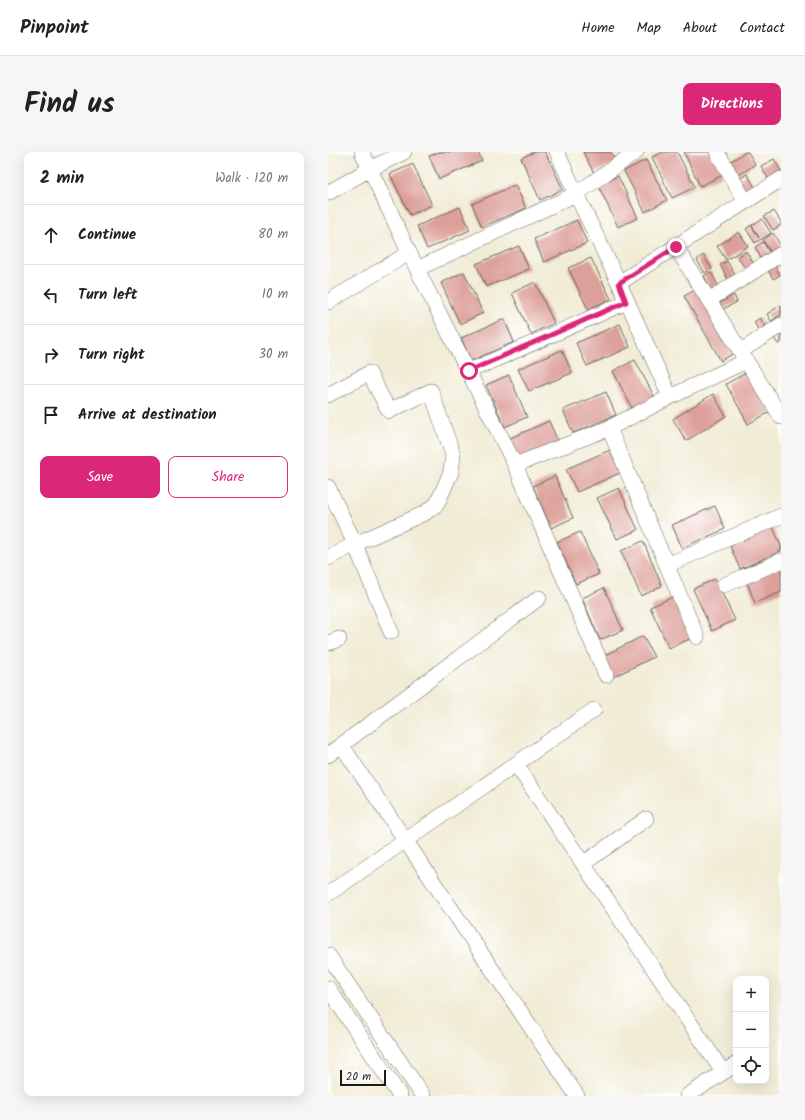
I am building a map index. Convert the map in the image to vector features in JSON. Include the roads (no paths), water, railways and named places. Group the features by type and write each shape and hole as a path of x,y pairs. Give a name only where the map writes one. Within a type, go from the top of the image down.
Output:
{"street":[{"path":"362,152 409,253 469,371 514,465 606,675"},
{"path":"328,193 370,168 404,152"},
{"path":"557,152 619,283 626,302 670,397"},
{"path":"417,269 576,194 636,152"},
{"path":"722,154 745,201"},
{"path":"619,283 781,179"},
{"path":"676,247 781,417"},
{"path":"328,302 409,253"},
{"path":"709,300 779,260"},
{"path":"469,371 626,302"},
{"path":"514,465 610,428 670,397 744,356 781,325"},
{"path":"328,395 369,373 389,411 431,391 453,455 451,472 437,504 425,513 355,544 328,558"},
{"path":"610,428 697,637"},
{"path":"328,487 355,544 390,632"},
{"path":"667,565 781,516"},
{"path":"724,585 781,561"},
{"path":"328,755 539,598"},
{"path":"328,894 594,710"},
{"path":"342,746 577,1096"},
{"path":"516,764 723,1072"},
{"path":"583,864 646,819"},
{"path":"328,955 423,1096"},
{"path":"328,988 400,1096"},
{"path":"687,1096 733,1066"}]}
